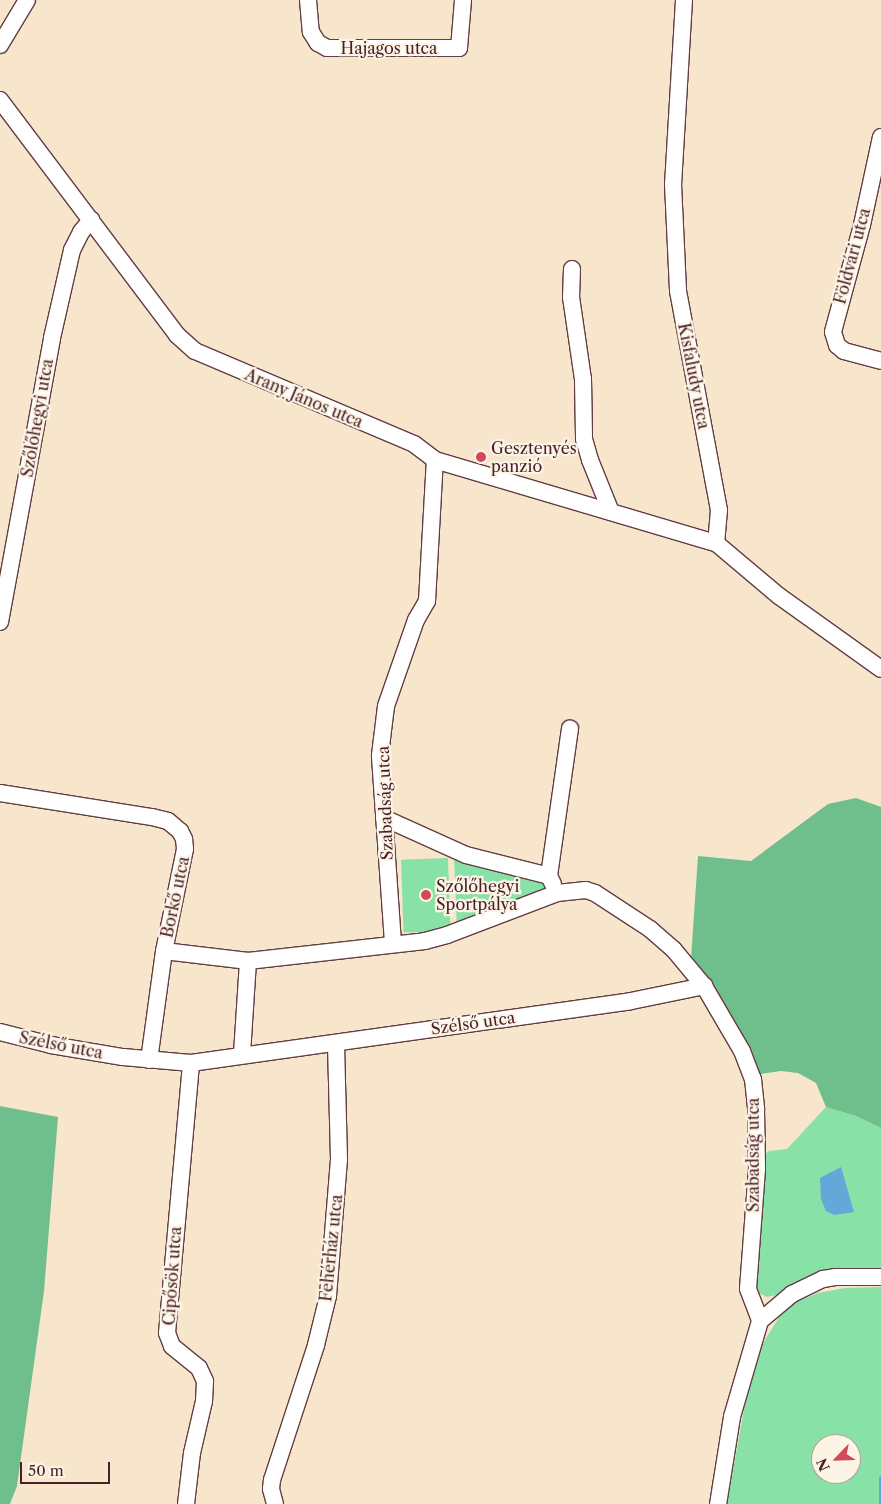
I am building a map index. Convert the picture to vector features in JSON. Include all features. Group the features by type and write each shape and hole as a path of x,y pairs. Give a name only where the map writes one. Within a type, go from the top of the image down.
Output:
{"street":[{"path":"0,45 27,0"},
{"name":"Hajagos utca","path":"308,0 311,32 318,43 328,48 459,48 463,0"},
{"name":"Kisfaludy utca","path":"684,0 673,184 678,291 719,510 716,543"},
{"name":"Arany János utca","path":"0,100 177,335 195,351 414,444 435,460 716,543"},
{"name":"Földvári utca","path":"881,138 862,225 833,332 837,345 844,351 881,362"},
{"name":"Szőlőhegyi utca","path":"0,622 52,338 72,250 81,232 91,220"},
{"path":"572,269 571,297 583,379 584,439 590,460 611,512"},
{"name":"Szabadság utca","path":"393,943 380,755 386,706 413,628 426,601 435,460"},
{"path":"716,543 779,596 881,669"},
{"path":"556,893 549,876 570,728"},
{"name":"Borkő utca","path":"0,793 152,817 168,821 180,831 184,839 185,849 164,951 149,1060"},
{"path":"384,818 466,854 549,876"},
{"name":"Szabadság utca","path":"164,951 248,962 393,943 425,941 447,935 556,893 586,890 595,893 650,929 674,950 704,986 742,1051 753,1079 757,1168 748,1289 760,1322"},
{"path":"242,1054 248,962"},
{"name":"Szélső utca","path":"0,1032 51,1045 149,1060 190,1062 631,1001 704,986"},
{"name":"Fehérház utca","path":"275,1504 271,1490 272,1480 314,1354 328,1296 339,1159 336,1043"},
{"name":"Cipősök utca","path":"186,1504 192,1453 206,1389 205,1381 199,1368 172,1346 167,1333 190,1062"},
{"path":"718,1504 735,1405 760,1322 792,1294 823,1279 835,1277 881,1277"}],"green space":[{"path":"856,798 881,807 881,1128 856,1116 826,1107 816,1083 798,1073 781,1071 753,1075 690,973 698,856 751,861 828,804"},
{"path":"454,855 546,883 548,894 457,931"},
{"name":"Szőlőhegyi Sportpálya","path":"448,858 451,931 404,933 401,860"},
{"path":"0,1106 58,1117 44,1291 17,1486 10,1504 0,1504"},
{"path":"826,1107 856,1116 881,1128 881,1271 767,1297 755,1291 763,1156 769,1151 787,1149"},
{"path":"881,1287 881,1504 727,1504 751,1370 766,1338 780,1316 793,1303 818,1293 845,1288"}],"water":[{"path":"841,1167 854,1212 834,1215 826,1211 821,1199 820,1178"}],"waterway":[{"path":"881,1478 881,1504"}],"place":[{"name":"Gesztenyés panzió","path":"481,457"},
{"name":"Szőlőhegyi Sportpálya","path":"426,895"}]}
